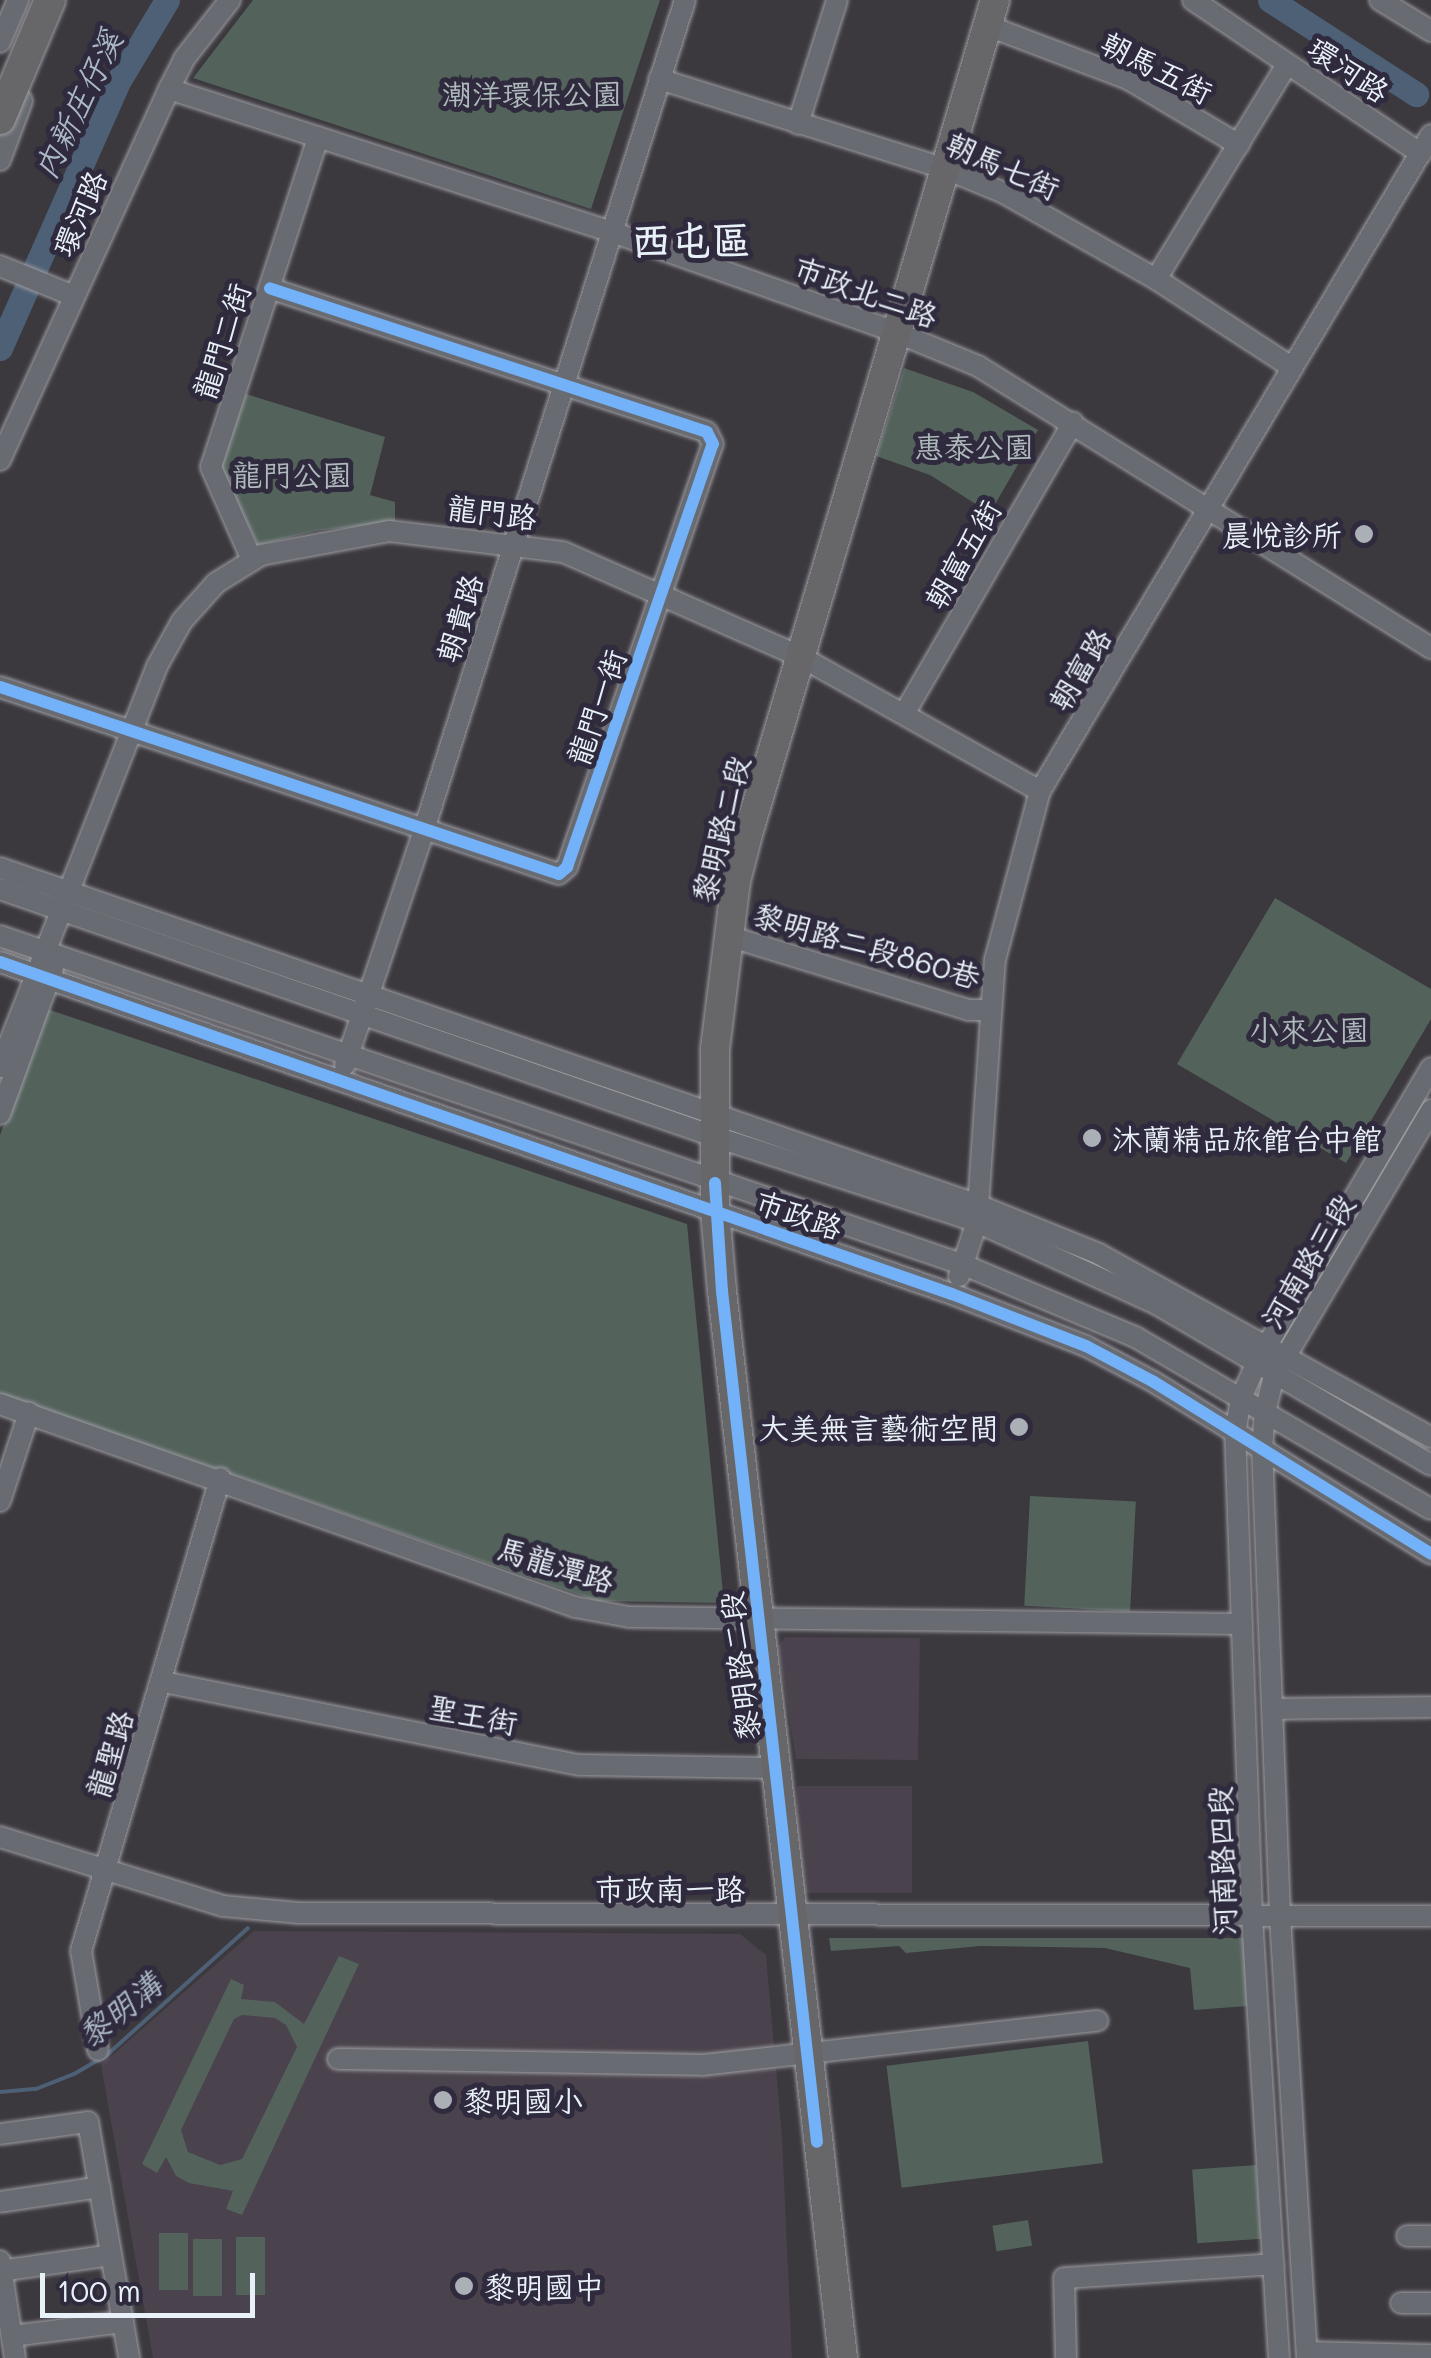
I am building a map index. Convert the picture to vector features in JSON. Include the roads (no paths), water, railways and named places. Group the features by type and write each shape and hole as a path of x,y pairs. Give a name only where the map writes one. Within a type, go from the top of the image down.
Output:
{"highway":[{"path":"0,77 13,5"},
{"path":"0,119 49,15"}],"main road":[{"name":"黎明路二段","path":"843,2358 759,1622 715,1197 713,1126 728,936 748,834 991,13"}],"street":[{"path":"0,160 49,15 60,0"},
{"name":"環河路","path":"0,460 66,293 184,59 230,0"},
{"name":"朝貴路","path":"341,1081 685,0"},
{"path":"798,124 836,0"},
{"name":"環河路","path":"1193,0 1287,64 1426,144"},
{"path":"1380,0 1431,32"},
{"path":"0,42 13,5 49,15"},
{"name":"朝馬五街","path":"991,13 1128,78 1239,145"},
{"path":"1156,280 1287,64"},
{"name":"朝馬七街","path":"659,79 946,170 1054,219 1293,368"},
{"name":"市政北二路","path":"169,89 609,231 898,332 1004,379 1431,648"},
{"name":"龍門二街","path":"252,560 211,466 318,137"},
{"name":"朝富路","path":"952,1294 978,1214 991,1010 1004,918 1040,791 1426,144"},
{"path":"0,266 66,293"},
{"name":"龍門一街","path":"0,688 559,874 567,867 712,444 707,432 270,288"},
{"name":"朝富五街","path":"904,714 1073,424"},
{"name":"龍門路","path":"42,976 132,729 157,666 182,620 216,583 252,560 320,541 389,531 564,552 803,658 1040,791"},
{"path":"0,868 364,1005 1099,1254 1431,1436"},
{"path":"0,889 69,897"},
{"name":"市政路","path":"0,936 348,1056 1086,1346 1431,1554"},
{"name":"黎明路二段860巷","path":"728,936 968,1010 991,1010"},
{"name":"市政路","path":"0,962 341,1081 715,1197 964,1265 1134,1337 1431,1509"},
{"path":"0,1067 42,976"},
{"path":"0,1114 42,976"},
{"name":"河南路三段","path":"1262,1451 1268,1344 1431,1068"},
{"name":"河南路三段","path":"1265,1370 1287,1354 1431,1110"},
{"path":"978,1214 1158,1305 1431,1465"},
{"name":"河南路四段","path":"1265,1370 1241,1398 1235,1433 1252,1915 1279,2358"},
{"name":"馬龍潭路","path":"0,1404 220,1478 575,1606 629,1617 759,1622 1242,1624"},
{"path":"0,1502 29,1413"},
{"name":"河南路四段","path":"1262,1451 1280,1915 1307,2355"},
{"name":"龍聖路","path":"98,2050 81,1950 220,1478"},
{"name":"聖王街","path":"163,1682 579,1765 776,1768"},
{"path":"1272,1709 1431,1707"},
{"name":"市政南一路","path":"0,1837 223,1906 299,1913 1431,1916"},
{"path":"338,2058 702,2066 1098,2022"},
{"path":"0,2134 88,2122 129,2358"},
{"path":"0,2202 100,2187"},
{"path":"1407,2236 1431,2236"},
{"path":"16,2358 1,2267 111,2254"},
{"path":"1066,2358 1064,2278 1274,2264"},
{"path":"1401,2303 1431,2303"},
{"path":"12,2336 123,2322"},
{"path":"1307,2355 1431,2355"}],"waterway":[{"name":"內新庄仔溪","path":"0,348 119,80 167,0"},
{"path":"1270,0 1416,94"},
{"name":"黎明溝","path":"0,2092 36,2089 74,2074 108,2054 248,1928"}],"place":[{"name":"晨悅診所","path":"1364,534"},
{"name":"沐蘭精品旅館台中館","path":"1092,1138"},
{"name":"大美無言藝術空間","path":"1019,1427"},
{"name":"黎明國小","path":"443,2100"},
{"name":"黎明國中","path":"464,2286"}],"district":[{"name":"西屯區","path":"691,239"}],"park label":[{"name":"潮洋環保公園","path":"532,93"},
{"name":"惠泰公園","path":"974,446"},
{"name":"龍門公園","path":"292,474"},
{"name":"小來公園","path":"1309,1029"}]}
